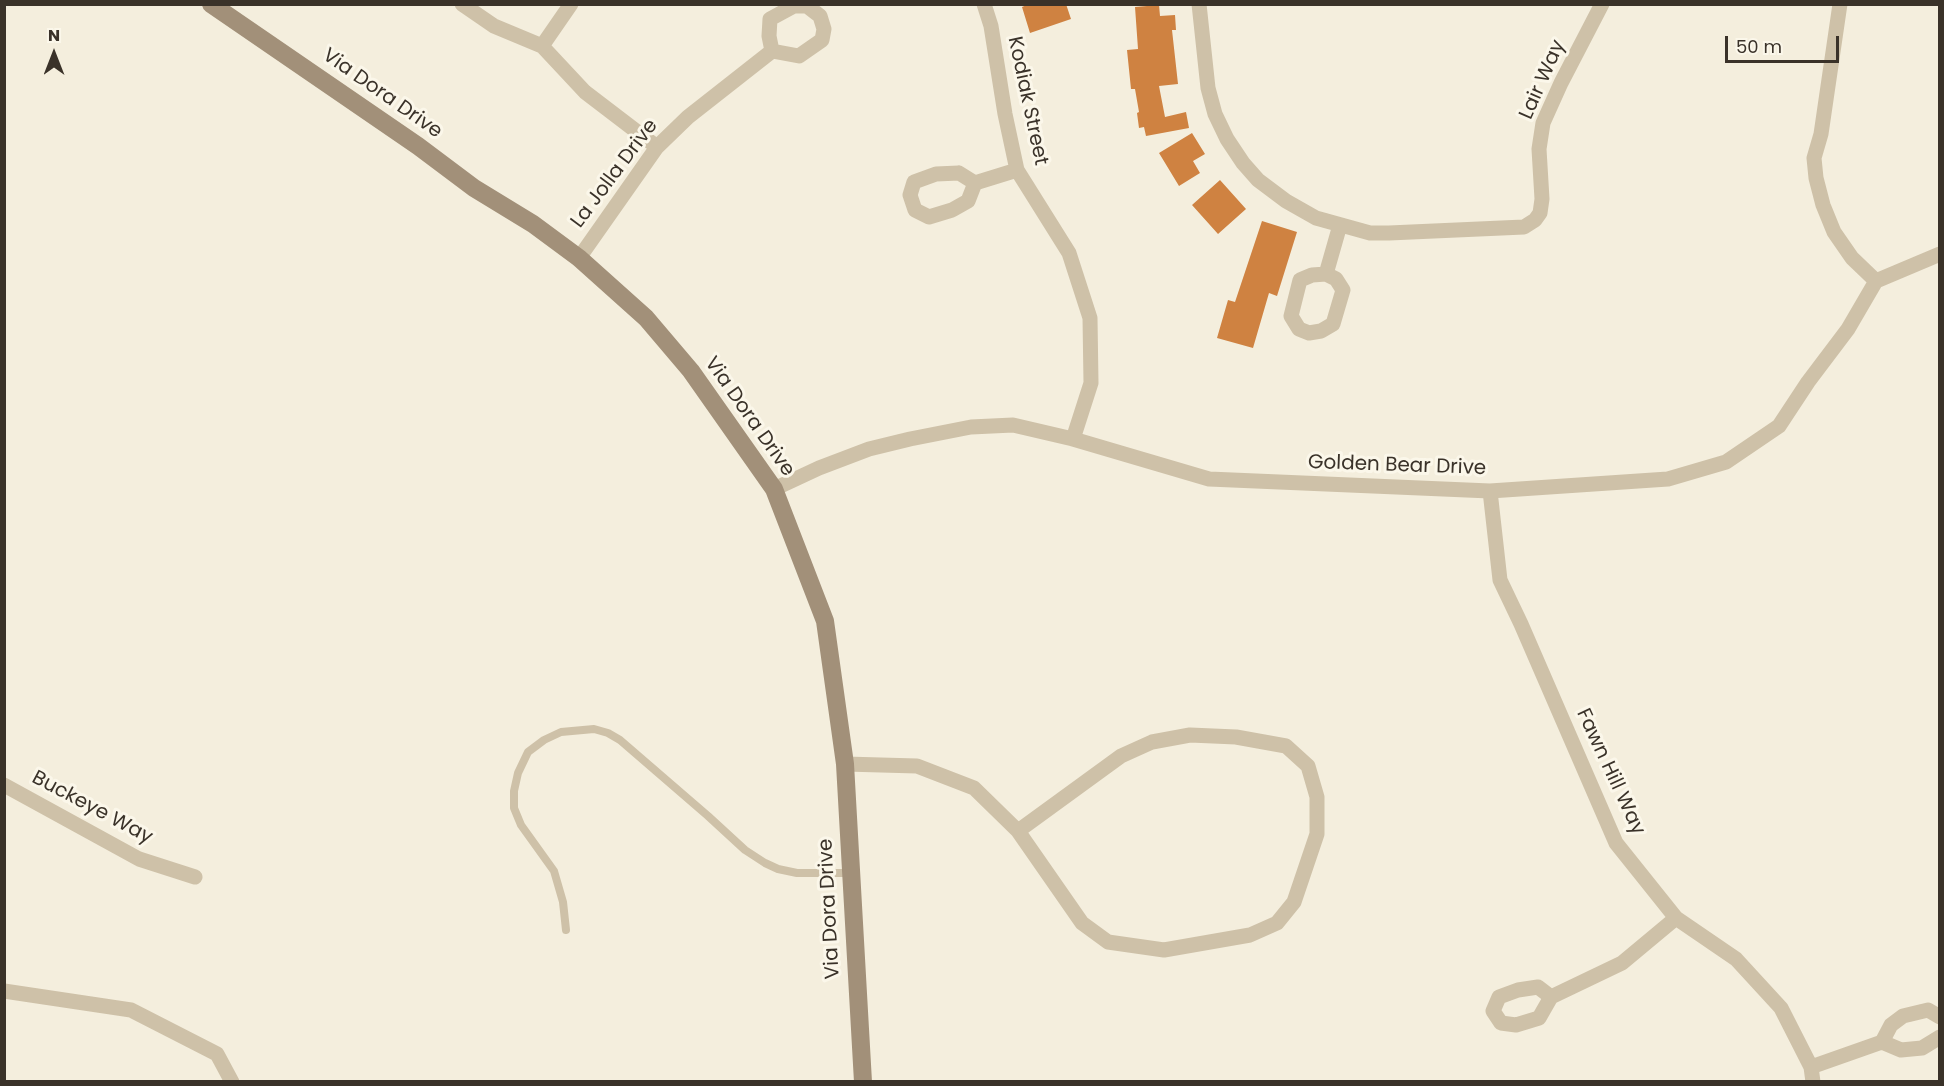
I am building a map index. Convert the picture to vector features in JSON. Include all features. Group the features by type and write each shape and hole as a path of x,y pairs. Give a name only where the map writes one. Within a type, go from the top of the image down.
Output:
{"street":[{"name":"Via Dora Drive","path":"211,4 418,146 474,188 533,224 579,258 646,318 690,371 774,489 825,621 845,764 863,1082"},
{"path":"462,4 494,26 542,46 585,92 657,147"},
{"path":"542,46 571,4"},
{"name":"Kodiak Street","path":"984,4 991,26 1005,114 1017,170 1069,253 1090,318 1091,383 1073,439"},
{"path":"1199,4 1208,88 1215,114 1227,139 1258,180 1286,201 1316,218 1340,225 1326,274"},
{"name":"Lair Way","path":"1340,225 1371,232 1389,233 1502,229 1524,227 1535,220 1540,213 1542,199 1539,149 1543,123 1602,4"},
{"path":"1840,4 1821,134 1814,158 1823,205 1834,231 1852,258 1876,281 1940,254"},
{"name":"La Jolla Drive","path":"579,258 657,147 688,117 772,51"},
{"path":"975,183 1017,170"},
{"name":"Golden Bear Drive","path":"774,489 819,468 869,449 971,427 1012,425 1073,439 1209,479 1490,491 1668,479 1726,462 1779,426 1808,382 1848,329 1876,281"},
{"name":"Fawn Hill Way","path":"1490,491 1500,580 1616,843 1676,918 1736,959 1781,1008 1812,1074"},
{"path":"845,764 917,766 974,788 1018,831 1082,923 1108,942 1164,950 1250,935 1277,923 1294,902 1317,834 1317,797 1308,766 1286,746 1236,737 1190,735 1152,742 1121,756 1018,831"},
{"name":"Buckeye Way","path":"4,785 139,859 195,877"},
{"path":"1551,998 1622,963 1676,918"},
{"path":"4,990 131,1010 217,1054 232,1082"},
{"path":"1812,1074 1882,1042 1891,1025 1903,1016 1928,1010 1940,1017"},
{"path":"1882,1042 1901,1050 1922,1048 1940,1037"}],"lane":[{"path":"566,930 563,902 554,871 521,825 514,808 514,791 518,773 528,752 544,740 561,732 594,729 620,740 745,850 765,863 778,869 797,873 851,873"}],"building":[{"path":"1029,4 1066,4 1071,19 1030,33 1022,7"},
{"path":"1159,5 1160,16 1175,15 1176,30 1172,30 1178,84 1159,86 1165,117 1186,112 1189,128 1146,136 1144,127 1139,128 1137,113 1139,112 1135,89 1131,89 1127,50 1138,49 1135,7"},
{"path":"1192,133 1205,154 1193,161 1200,173 1179,186 1159,153"},
{"path":"1220,180 1246,209 1218,234 1192,205"},
{"path":"1262,221 1297,232 1277,296 1269,293 1253,348 1217,338 1228,300 1235,302"}]}
